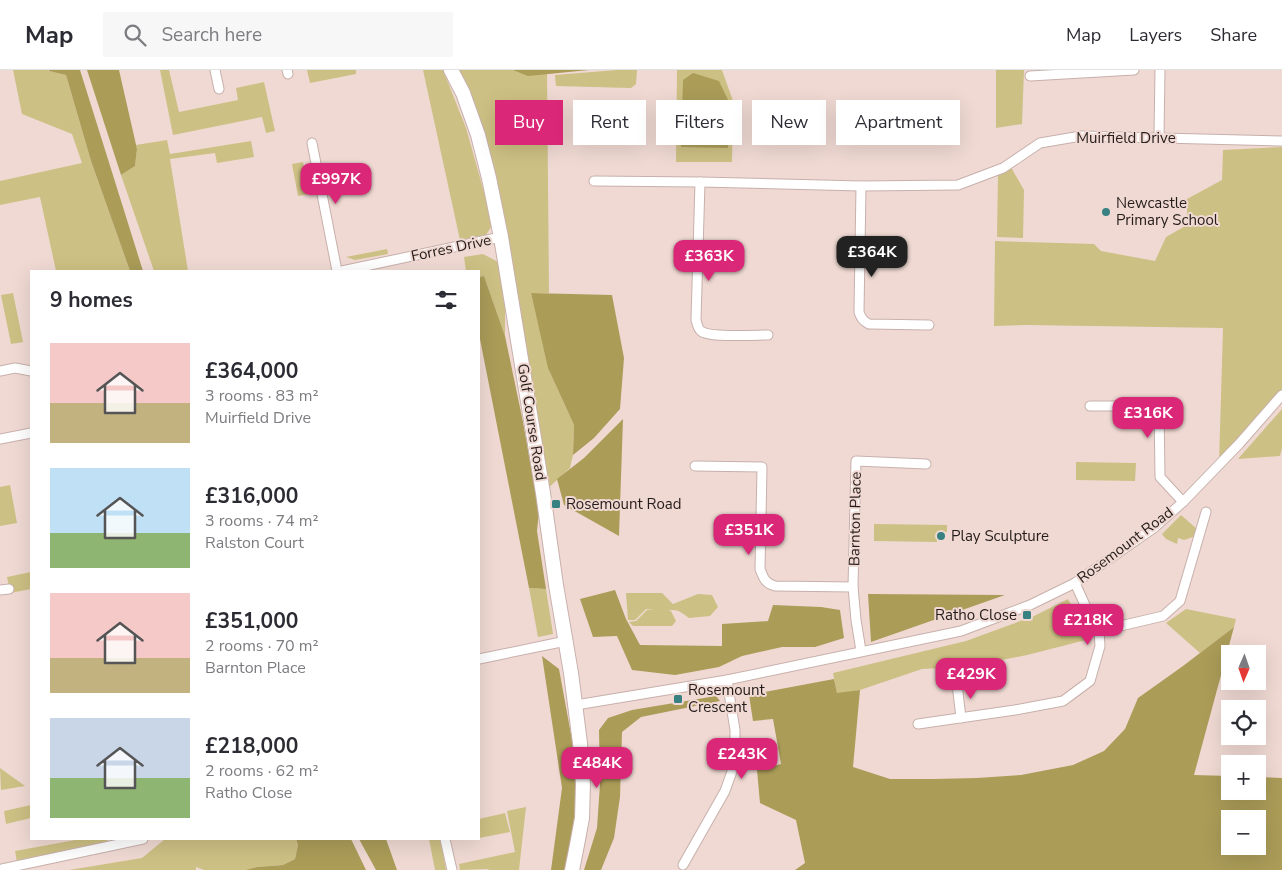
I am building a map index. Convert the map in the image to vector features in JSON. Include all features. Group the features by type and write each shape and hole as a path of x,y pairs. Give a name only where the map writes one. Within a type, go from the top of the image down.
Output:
{"street":[{"path":"215,70 218,89"},
{"name":"Golf Course Road","path":"451,70 463,93 478,135 501,237 576,705 583,784 582,818 572,870"},
{"path":"1030,76 1134,70"},
{"path":"1159,138 1160,70"},
{"name":"Muirfield Drive","path":"594,181 862,186 958,185 1003,168 1040,143 1081,136 1282,141"},
{"path":"312,142 337,270"},
{"path":"700,182 696,320 698,326 701,331 711,335 768,335"},
{"path":"862,186 860,318 869,324 929,325"},
{"name":"Forres Drive","path":"347,270 501,237"},
{"path":"0,371 16,368 30,371"},
{"name":"Rosemount Road","path":"576,705 727,680 961,631 1030,605 1075,583 1155,527 1183,502 1239,444 1282,395"},
{"path":"1090,406 1159,406 1160,476 1183,502"},
{"path":"0,439 30,433"},
{"name":"Barnton Place","path":"861,651 853,587 856,462 926,464"},
{"name":"Barnton Place","path":"695,466 762,468 760,569 768,584 775,586 853,587"},
{"path":"1099,631 1163,616 1180,601 1206,512"},
{"path":"918,724 1063,701 1090,681 1100,646 1099,631 1075,583"},
{"path":"480,658 566,641"},
{"path":"682,865 725,792 735,763 735,730 727,680"},
{"path":"957,684 961,718"},
{"path":"1,866 138,840"},
{"path":"445,840 452,870"}],"shaded area":[{"path":"13,70 48,70 66,75 91,161 130,270 56,270 40,197 0,205 0,181 82,163 72,134 22,114"},
{"path":"80,70 143,270 130,270 91,161 66,75 49,71"},
{"path":"87,70 119,70 137,149 135,166 121,175"},
{"path":"160,70 169,70 179,112 238,100 236,88 264,82 275,131 266,133 262,117 173,135"},
{"path":"307,70 356,70 356,74 310,83"},
{"path":"423,70 443,70 466,128 493,224 486,235 460,240"},
{"path":"451,70 547,70 547,100 495,100 495,145 548,145 549,293 531,293 550,372 574,425 573,455 570,468 543,493 488,175"},
{"path":"513,70 589,70 528,76"},
{"path":"637,70 636,84 631,88 556,86 555,75"},
{"path":"677,70 722,70 733,100 677,100"},
{"path":"996,70 1024,70 1022,124 996,128"},
{"path":"693,73 719,81 728,100 682,100 683,80"},
{"path":"167,140 170,154 251,141 254,157 217,163 215,153 170,159 188,270 154,270 121,175 135,166 136,145"},
{"path":"676,145 732,145 732,162 676,162"},
{"path":"681,145 728,145 728,148 681,147"},
{"path":"1282,147 1282,395 1219,464 1223,328 994,326 995,241 1094,244 1101,251 1155,261 1166,237 1187,225 1187,199 1222,180 1223,150"},
{"path":"303,162 309,194 298,196 292,164"},
{"path":"1008,168 1012,169 1024,190 1023,238 997,237 998,173"},
{"path":"387,249 388,254 355,260 346,257"},
{"path":"483,254 498,262 505,291 505,336 484,276 480,277 480,270 466,270 464,257"},
{"path":"484,276 505,336 539,511 537,531 546,589 529,588 480,339 480,277"},
{"path":"13,293 23,342 11,344 1,295"},
{"path":"531,293 612,295 624,358 620,409 594,438 573,455 574,425 548,368"},
{"path":"1282,409 1282,448 1280,456 1238,459"},
{"path":"623,419 619,536 564,505 557,479 584,458"},
{"path":"1076,462 1136,463 1135,481 1076,480"},
{"path":"10,485 17,523 0,526 0,487"},
{"path":"1181,515 1198,530 1193,537 1184,540 1178,538 1177,544 1166,539 1162,534"},
{"path":"874,524 947,525 947,532 938,532 937,542 874,541"},
{"path":"30,572 30,589 10,593 7,577"},
{"path":"529,588 546,589 553,634 538,637"},
{"path":"615,590 626,619 640,645 722,646 722,624 768,621 773,605 821,607 840,610 844,638 815,647 782,647 742,656 719,667 675,675 632,670 617,636 593,637 580,599"},
{"path":"626,593 662,593 673,604 698,594 712,595 718,607 710,616 689,618 677,611 671,610 668,611 671,611 676,621 672,626 633,626 629,622 636,621 647,610 654,610 646,609 635,620 628,620"},
{"path":"868,594 1005,595 871,642"},
{"path":"1068,599 1090,639 1027,655 965,667 922,669 860,690 837,694 833,673 966,641 1034,616"},
{"path":"1186,609 1236,619 1234,627 1200,653 1166,623"},
{"path":"1234,627 1229,645 1221,645 1221,675 1194,775 1221,776 1221,800 1266,800 1266,777 1282,778 1282,870 795,870 805,863 796,820 760,803 757,770 781,764 773,719 753,721 749,695 834,679 837,693 860,690 853,767 890,779 977,778 1021,775 1073,765 1104,751 1125,729 1138,698"},
{"path":"542,656 559,669 579,778 574,830 565,870 551,870 562,788"},
{"path":"716,696 720,701 641,717 622,732 620,797 614,838 601,870 584,870 597,828 600,784 599,730 608,718 632,710"},
{"path":"0,768 25,786 1,790"},
{"path":"30,805 30,818 6,824 4,811"},
{"path":"526,807 519,870 460,870 459,864 515,852 507,811"},
{"path":"505,813 510,832 480,838 480,819"},
{"path":"76,840 107,840 108,844 17,862 15,851"},
{"path":"164,840 296,840 298,845 295,859 283,865 245,870 204,870 196,867 196,870 69,870 142,858"},
{"path":"296,840 351,840 366,870 245,870 283,865 295,859 298,845"},
{"path":"360,840 386,840 397,870 376,870"},
{"path":"429,840 440,840 446,870 435,870"}],"place":[{"name":"Newcastle Primary School","path":"1106,212"},
{"name":"Rosemount Road","path":"556,504"},
{"name":"Play Sculpture","path":"941,536"},
{"name":"Ratho Close","path":"1027,615"},
{"name":"Rosemount Crescent","path":"678,699"}]}
